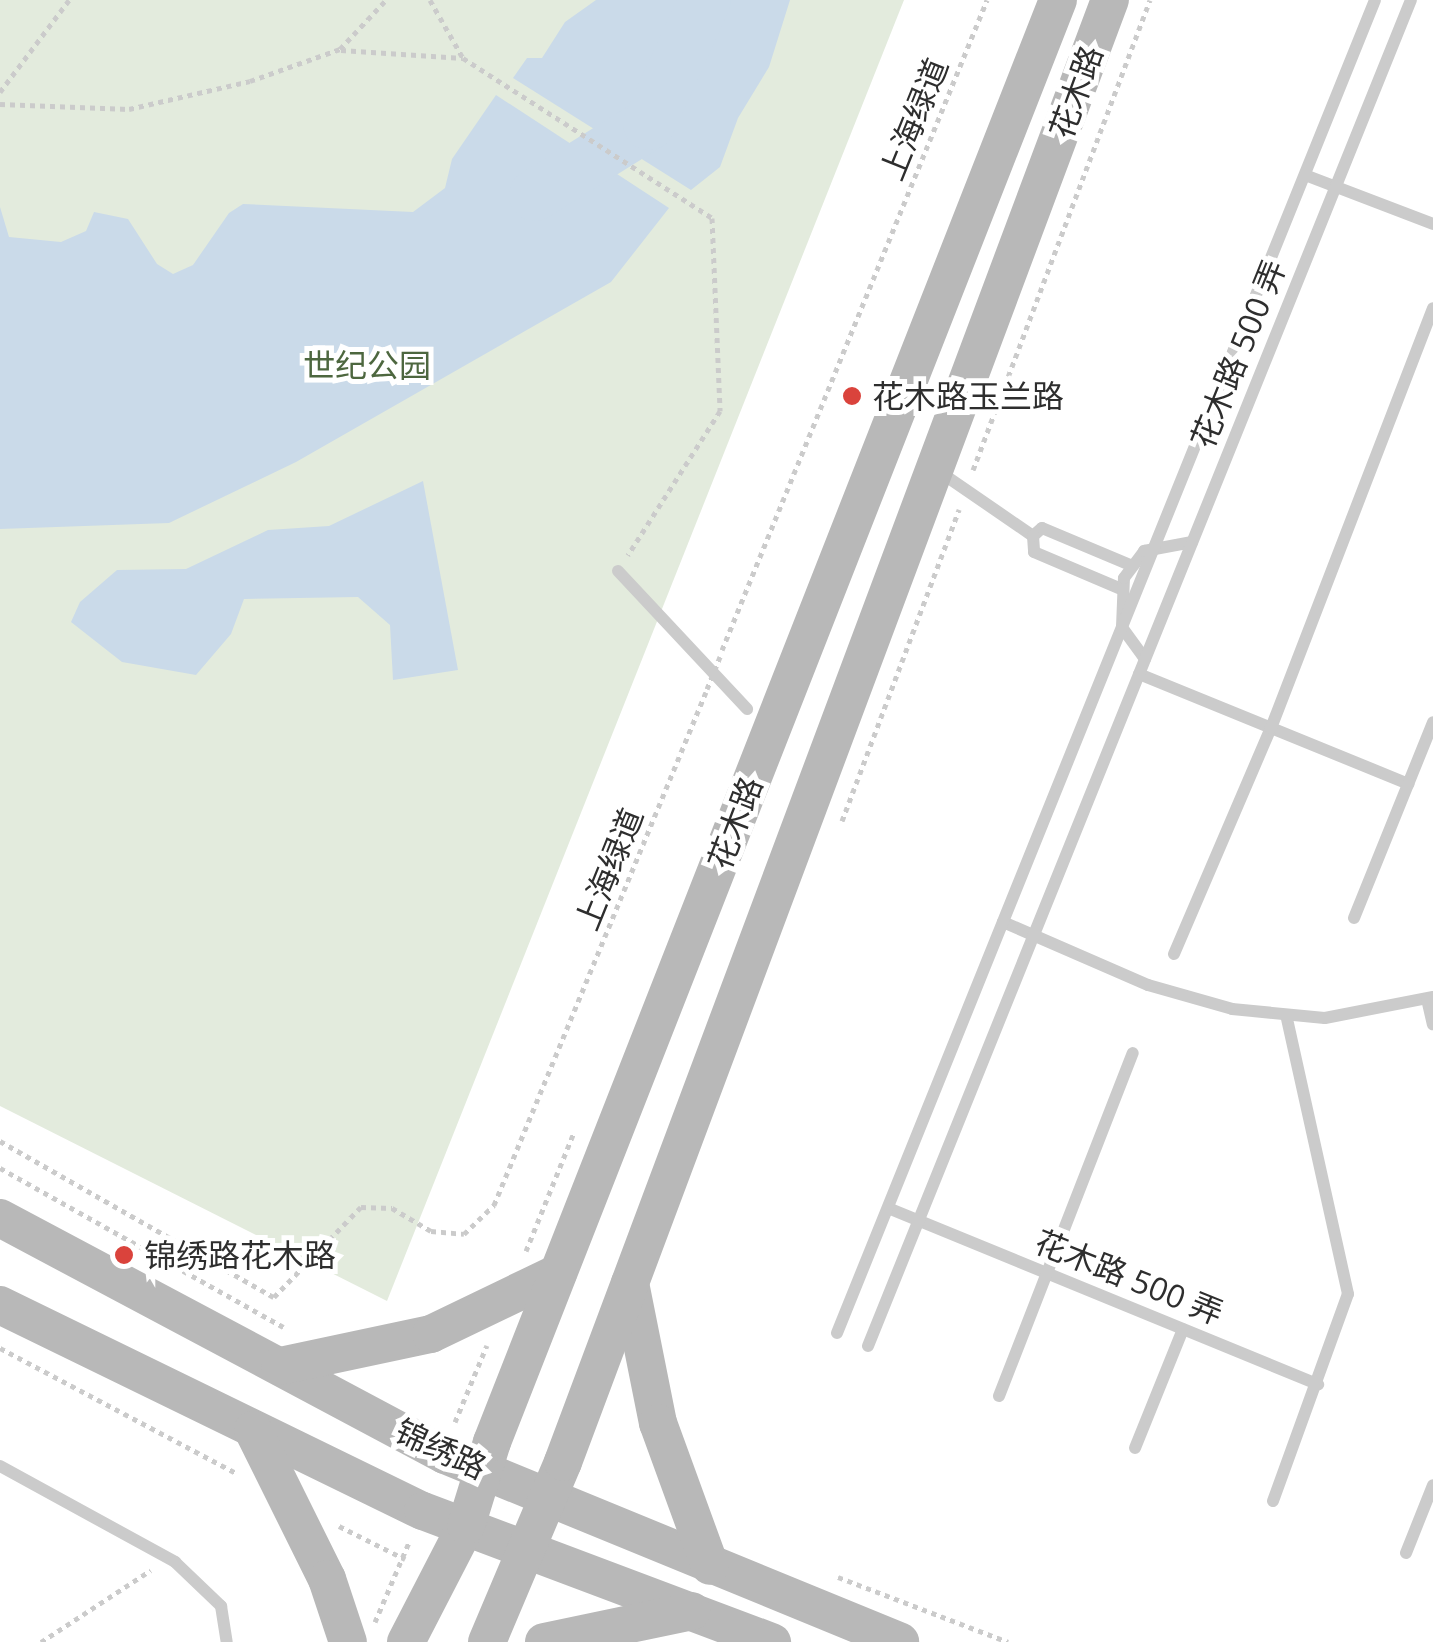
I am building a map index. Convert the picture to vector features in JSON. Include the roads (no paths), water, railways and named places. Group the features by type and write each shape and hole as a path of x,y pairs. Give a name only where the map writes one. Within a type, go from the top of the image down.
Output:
{"main road":[{"name":"花木路","path":"406,1642 466,1526 482,1470 558,1273 1058,0"},
{"name":"花木路","path":"487,1642 630,1283 1110,0"},
{"name":"锦绣路","path":"0,1218 482,1470 900,1642"},
{"path":"280,1366 431,1334 558,1273"},
{"path":"630,1283 658,1423 710,1566"},
{"name":"锦绣路","path":"0,1306 252,1430 466,1526 772,1642"},
{"path":"252,1430 327,1578 348,1642"},
{"path":"544,1642 692,1611"}],"lane":[{"path":"837,1333 1375,0"},
{"name":"花木路 500 弄","path":"868,1346 1411,0"},
{"path":"1305,175 1433,224"},
{"path":"1174,954 1271,728 1433,308"},
{"path":"935,468 1033,536"},
{"path":"1033,536 1042,528 1130,565"},
{"path":"1033,536 1034,552 1121,589"},
{"path":"1145,659 1122,627 1121,589 1130,565 1155,546 1192,542"},
{"path":"618,570 747,709"},
{"path":"1139,674 1408,784"},
{"path":"1354,918 1433,722"},
{"path":"1003,922 1148,985 1287,1018 1362,1014 1430,998 1433,1024"},
{"path":"1273,1501 1344,1318 1348,1271 1287,1018"},
{"path":"1000,1396 1044,1272 1132,1054"},
{"path":"888,1208 919,1221"},
{"name":"花木路 500 弄","path":"919,1221 1318,1384"},
{"path":"1135,1448 1183,1329"},
{"path":"0,1466 168,1559 220,1606 227,1642"},
{"path":"1406,1553 1433,1486"}],"water":[{"path":"596,0 790,0 769,67 738,118 720,167 691,190 513,78 527,58 542,58 565,22"},
{"path":"496,95 669,208 611,282 296,462 169,523 0,529 0,207 9,237 61,242 86,231 94,212 128,219 157,264 173,274 193,265 229,213 243,204 413,212 445,188 452,159"},
{"path":"423,481 458,670 393,680 390,625 358,597 244,599 231,634 196,675 122,662 71,622 80,602 117,570 186,569 268,530 329,526"}],"waterway":[{"path":"535,195 649,124 705,0"}],"place":[{"name":"花木路玉兰路","path":"852,396"},
{"name":"锦绣路花木路","path":"124,1255"}],"park label":[{"name":"世纪公园","path":"367,365"}]}
